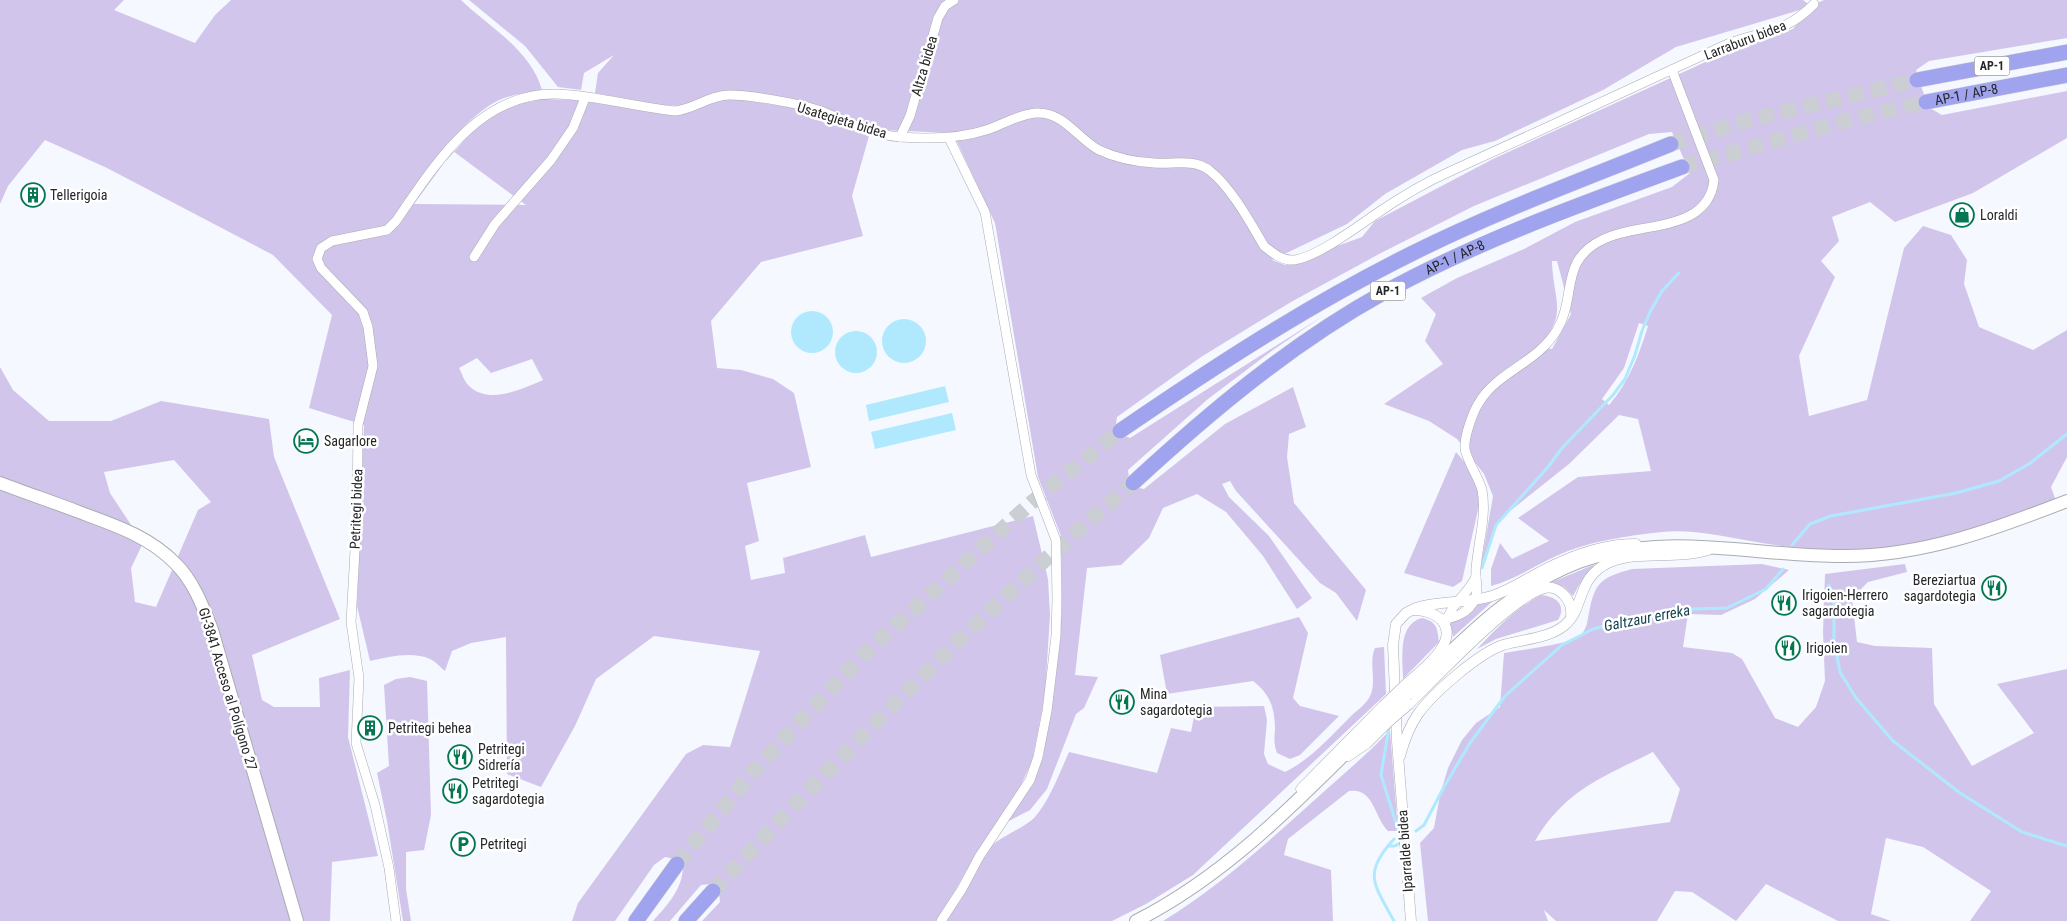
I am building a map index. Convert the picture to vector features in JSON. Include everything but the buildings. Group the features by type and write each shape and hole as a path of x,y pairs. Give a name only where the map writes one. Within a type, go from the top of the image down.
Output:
{"highway":[{"name":"AP-1 / AP-8","path":"1917,80 2067,52"},
{"name":"AP-1 / AP-8","path":"1926,102 2067,75"},
{"name":"AP-1 / AP-8","path":"1120,431 1225,360 1315,305 1414,252 1512,208 1671,144"},
{"name":"AP-1 / AP-8","path":"1133,482 1193,428 1258,375 1322,331 1382,294 1450,259 1559,212 1682,167"},
{"path":"636,921 677,864"},
{"path":"686,921 713,891"}],"main road":[{"name":"GI-3841 Acceso al Polígono 27","path":"0,483 135,534 164,553 177,565 190,582 203,605 212,630 297,921"},
{"path":"1136,921 1192,889 1222,867 1336,762 1388,718 1406,694 1496,610 1531,586 1579,562 1621,550 1646,547 1713,548 1821,556 1890,553 1952,542 2067,501"}],"street":[{"name":"Altza bidea","path":"900,137 910,116 938,18 945,6 954,0"},
{"name":"Larraburu bidea","path":"1264,246 1274,255 1284,259 1294,260 1304,256 1348,234 1376,214 1446,174 1613,99 1727,44 1780,28 1804,14 1814,4"},
{"path":"1444,621 1462,613 1474,600 1484,503 1481,485 1464,449 1471,422 1479,402 1499,380 1537,354 1552,338 1567,307 1574,264 1586,250 1602,240 1617,234 1685,219 1697,212 1711,194 1714,180 1672,70"},
{"name":"Usategieta bidea","path":"516,100 536,95 554,94 675,111 686,110 712,98 728,95 744,96 816,110 883,135 900,137 949,138 985,131 1036,113 1052,116 1069,125 1085,141 1112,156 1156,163 1196,163 1207,169 1218,178 1264,246"},
{"path":"474,258 494,224 551,160 573,128 585,98"},
{"name":"Petritegi bidea","path":"396,921 389,868 375,805 356,743 359,678 351,622 357,514 358,425 373,366 368,328 363,312 321,268 317,259 321,248 332,241 387,230 396,221 416,191 465,132 482,117 516,100"},
{"path":"941,921 1030,780 1042,738 1047,711 1056,636 1056,540 1031,475 985,212 949,138"},
{"path":"1411,731 1401,715 1396,702 1393,652 1394,633 1399,620 1410,611 1423,606 1492,596 1515,586 1553,565 1594,550 1626,544 1639,544 1646,547"},
{"path":"1399,762 1418,714 1465,668 1501,646 1558,630 1568,623 1585,584 1596,572 1609,563 1641,556 1690,554 1713,548"},
{"path":"1476,580 1487,594 1492,596"},
{"path":"1406,694 1445,643 1447,637 1444,621 1456,602 1476,580"},
{"path":"1406,694 1530,595 1546,588 1558,590 1569,600 1571,617"},
{"path":"1410,611 1424,611 1444,621"},
{"path":"1401,780 1411,731 1438,694"},
{"path":"1269,825 1286,803 1388,718 1396,702"},
{"path":"1401,715 1411,716 1418,714"},
{"path":"1388,718 1411,731"},
{"path":"1388,718 1399,762 1401,780"},
{"name":"Iparralde bidea","path":"1401,780 1411,921"}],"shaded area":[{"path":"0,0 124,0 114,10 195,43 215,15 231,0 461,0 519,51 537,76 542,90 519,94 497,101 471,120 447,146 406,201 413,204 444,163 414,204 526,205 454,152 475,128 493,114 513,105 545,99 574,100 666,113 729,98 812,111 869,136 852,196 863,236 761,262 711,321 717,368 741,370 773,379 794,393 811,467 747,483 759,541 745,546 751,580 785,573 783,558 865,535 871,557 1033,516 1048,579 1050,615 1045,695 1032,761 1022,783 974,857 938,921 702,921 720,902 719,893 711,884 701,885 670,921 653,921 677,890 682,875 683,867 675,859 665,857 654,865 615,921 572,921 578,903 686,754 703,745 730,747 760,651 654,636 596,679 575,726 541,787 507,774 506,637 471,643 452,651 445,671 432,660 416,655 370,661 357,606 364,425 309,408 332,315 273,255 107,168 45,140 8,186 0,204","holes":["477,358 491,373 532,359 543,380 505,394 485,394 476,391 468,385 459,368"]},
{"path":"469,0 1803,0 1811,6 1824,0 2067,0 2067,38 1929,61 1916,70 1928,107 1942,115 2067,91 2067,138 1973,193 1895,222 1870,202 1832,217 1839,241 1821,261 1835,277 1799,356 1809,416 1867,400 1904,248 1923,226 1951,235 1967,260 1964,284 1979,327 2033,350 2067,330 2067,457 2051,487 2056,501 1931,541 1880,550 1796,547 1709,534 1674,531 1635,535 1581,546 1491,586 1491,569 1500,543 1512,559 1549,541 1518,518 1578,477 1651,471 1638,419 1619,415 1569,464 1500,519 1481,565 1493,496 1484,474 1457,439 1429,421 1384,404 1443,364 1425,341 1436,314 1421,298 1457,278 1524,249 1575,222 1672,187 1690,173 1672,132 1649,134 1474,206 1381,253 1291,302 1201,357 1117,417 1115,432 1130,438 1323,316 1273,350 1208,399 1128,470 1130,486 1144,489 1225,424 1293,387 1306,427 1289,434 1287,457 1294,503 1366,590 1357,621 1336,593 1320,583 1236,491 1230,481 1222,484 1229,497 1269,536 1312,598 1297,609 1263,556 1226,512 1197,494 1163,508 1149,538 1121,565 1087,568 1075,675 1098,677 1084,708 1076,714 1047,789 1030,810 1007,822 1033,784 1043,757 1052,700 1062,611 1061,536 1038,477 995,223 953,133 880,130 817,105 731,90 709,95 682,106 661,105 595,93 598,73 614,55 584,73 581,90 558,87 525,46","holes":["1810,7 1793,29 1723,54 1493,159 1375,221 1362,237 1285,265 1272,260 1347,224 1385,194 1462,150 1495,141 1603,90 1676,47","1552,261 1557,261 1571,314 1552,349 1539,347 1548,335 1557,315","1639,323 1648,326 1633,368 1609,405 1602,399 1624,368"]},
{"path":"0,367 13,390 49,421 111,421 161,401 269,419 274,457 340,619 252,655 262,700 274,707 320,707 319,678 350,670 348,737 378,856 332,862 330,921 0,921","holes":["174,460 211,502 198,510 156,607 135,602 131,568 143,543 110,493 104,472"]},
{"path":"1456,452 1467,465 1476,481 1480,501 1462,581 1453,587 1404,573"},
{"path":"1762,564 1789,570 1755,599 1721,615 1688,614 1683,647 1732,653 1742,659 1775,718 1798,727 1816,707 1825,681 1823,632 1825,574 1905,564 1907,572 1868,582 1852,598 1857,642 1875,646 1932,648 1934,704 1972,766 2034,733 1997,684 2067,669 2067,921 1970,921 1991,891 1923,847 1886,838 1871,914 1891,921 1838,921 1766,884 1736,921 1692,892 1675,891 1657,921 1556,921 1544,910 1548,921 1428,921 1420,843 1434,828 1440,795 1448,768 1462,740 1476,723 1500,707 1504,653 1556,644 1580,636 1587,623 1593,597 1600,584 1605,579 1632,569","holes":["1653,752 1680,789 1670,822 1535,841 1559,809 1572,797 1602,778"]},
{"path":"1593,565 1594,567 1579,585 1573,596 1564,587 1552,582"},
{"path":"1541,595 1555,599 1561,606 1558,620 1496,639 1477,649 1515,613"},
{"path":"1494,600 1453,637 1450,623 1463,618 1476,604"},
{"path":"1299,617 1308,633 1293,698 1300,706 1339,716 1300,755 1290,759 1277,753 1273,708 1264,691 1253,681 1167,694 1160,655"},
{"path":"1422,618 1433,623 1438,632 1439,642 1403,679 1402,652 1405,635 1408,628 1414,622"},
{"path":"1384,647 1386,694 1193,875 1146,904 1112,921 946,921 991,846 1030,821 1040,811 1054,786 1069,752 1157,773 1171,728 1191,732 1196,707 1264,706 1267,720 1264,754 1268,764 1285,772 1311,754 1367,701 1373,686 1373,654 1375,648"},
{"path":"410,677 427,681 431,815 424,850 406,852 406,889 411,921 403,921 387,821 377,773 389,766 384,685 396,679"},
{"path":"1390,730 1398,831 1388,831 1369,798 1357,791 1349,791 1288,839 1284,855 1331,870 1333,921 1163,921 1221,881 1361,759"}],"water":[{"path":"816,311 824,314 830,320 833,332 830,344 824,350 808,353 800,350 794,344 791,328 794,320 800,314"},
{"path":"904,319 916,323 922,329 926,341 922,353 916,359 904,363 892,359 886,353 882,341 886,329 892,323"},
{"path":"856,331 871,337 877,352 871,367 856,373 841,367 835,352 841,337"},
{"path":"945,386 949,402 869,421 866,405"},
{"path":"952,413 956,430 875,449 871,432"}],"waterway":[{"path":"1482,568 1496,525 1548,467 1562,448 1613,395 1625,379 1650,312 1662,291 1679,273"},
{"name":"Galtzaur erreka","path":"1792,545 1810,524 1831,516 1956,493 1999,481 2029,464 2067,434"},
{"name":"Galtzaur erreka","path":"1416,831 1424,825 1470,743 1505,696 1562,645 1593,629 1628,620 1693,609 1727,608 1766,589 1783,569"},
{"path":"1829,585 1834,603 1834,640 1840,672 1856,698 1893,741 1960,793 2022,832 2067,846"},
{"path":"1389,727 1381,775 1398,829"},
{"path":"1394,839 1378,861 1375,879 1381,898 1394,921"},
{"name":"Galtzaur erreka","path":"1388,846 1395,846 1400,843"}],"tunnel":[{"path":"1671,144 1748,120 1917,80"},
{"path":"1682,167 1855,118 1926,102"},
{"path":"677,864 750,775 863,655 1031,503 1120,431"},
{"path":"713,891 821,778 968,632 1037,567 1133,483"}],"place":[{"name":"Tellerigoia","path":"33,195"},
{"name":"Loraldi","path":"1962,215"},
{"name":"Sagarlore","path":"306,441"},
{"name":"Bereziartua sagardotegia","path":"1994,588"},
{"name":"Irigoien-Herrero sagardotegia","path":"1784,603"},
{"name":"Irigoien","path":"1788,648"},
{"name":"Mina sagardotegia","path":"1122,702"},
{"name":"Petritegi behea","path":"370,728"},
{"name":"Petritegi Sidrería","path":"460,757"},
{"name":"Petritegi sagardotegia","path":"455,791"},
{"name":"Petritegi","path":"463,844"}]}
